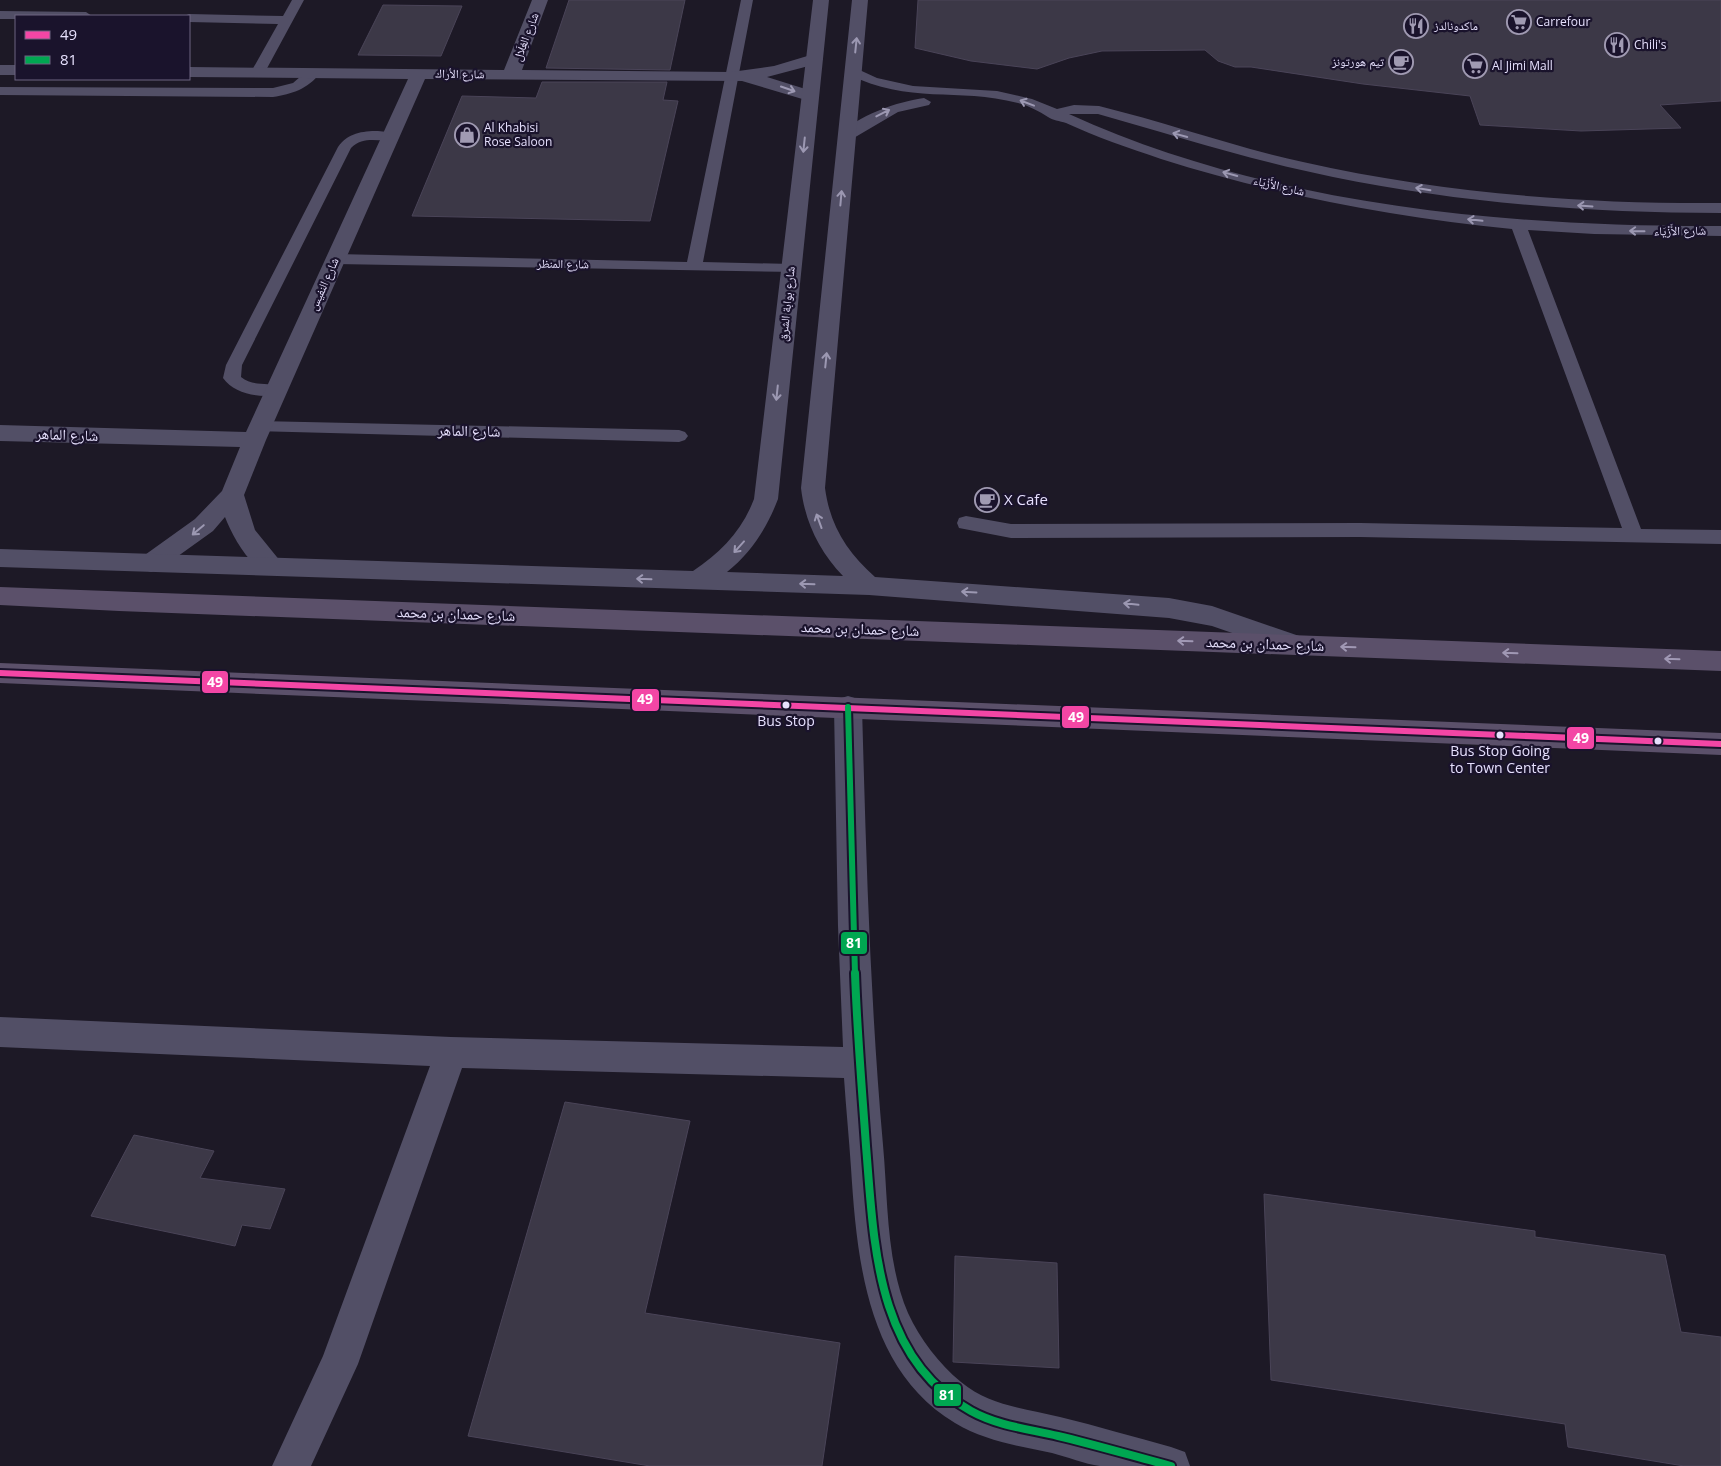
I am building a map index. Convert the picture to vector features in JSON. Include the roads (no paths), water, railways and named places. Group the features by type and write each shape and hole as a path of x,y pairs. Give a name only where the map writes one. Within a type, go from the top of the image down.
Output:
{"main road":[{"name":"شارع حمدان بن محمد","path":"0,596 118,602 1721,661"},
{"path":"0,673 1721,744"}],"street":[{"name":"شارع الغِلَال","path":"511,74 540,0"},
{"name":"شارع بوابة الشرق","path":"697,581 718,567 745,540 760,517 766,499 821,0"},
{"path":"860,0 813,488 816,515 824,534 835,552 869,586"},
{"name":"شارع الأراك","path":"190,72 732,77 776,71 814,59"},
{"path":"0,70 15,70"},
{"name":"شارع النفيس","path":"152,563 193,534 232,495 276,390 419,74"},
{"name":"شارع الأراك","path":"732,77 773,84 809,96"},
{"name":"شارع الماهر","path":"0,433 257,433"},
{"path":"232,495 235,517 257,551 273,567"},
{"path":"0,558 869,586 996,593 1169,608 1221,618 1296,645"},
{"path":"848,707 859,1063 875,1246 880,1281 891,1315 908,1348 934,1383 959,1404 1000,1424 1059,1436 1171,1466"},
{"path":"0,1032 451,1052 859,1063"},
{"path":"291,1466 339,1364 451,1052"}],"lane":[{"path":"258,72 298,0"},
{"path":"694,267 747,0"},
{"path":"0,15 15,15"},
{"path":"190,18 287,20"},
{"name":"شارع الأَزْيَاء","path":"853,71 868,80 886,87 909,90 997,94 1021,100 1053,114 1174,158 1266,184 1378,206 1518,225 1622,231 1721,231"},
{"path":"0,91 266,93 299,86 307,81 313,73"},
{"path":"847,136 886,112 910,103 924,102"},
{"path":"1053,114 1074,109 1098,110 1283,162 1383,183 1463,195 1596,207 1721,208"},
{"path":"276,390 246,388 237,385 232,378 234,365 344,147 354,138 362,136 391,136"},
{"path":"1518,225 1634,534"},
{"name":"شارع المنظر","path":"336,259 791,269"},
{"name":"شارع الماهر","path":"257,433 679,436"},
{"path":"966,523 1011,530 1360,530 1721,537"}],"place":[{"name":"Carrefour","path":"1519,22"},
{"name":"ماكدونالدز","path":"1416,26"},
{"name":"Chili's","path":"1617,45"},
{"name":"تيم هورتونز","path":"1401,62"},
{"name":"Al Jimi Mall","path":"1475,66"},
{"name":"Al Khabisi Rose Saloon","path":"467,135"},
{"name":"X Cafe","path":"987,500"},
{"name":"Bus Stop","path":"786,705"},
{"name":"Bus Stop Going to Town Center","path":"1500,735"}]}
